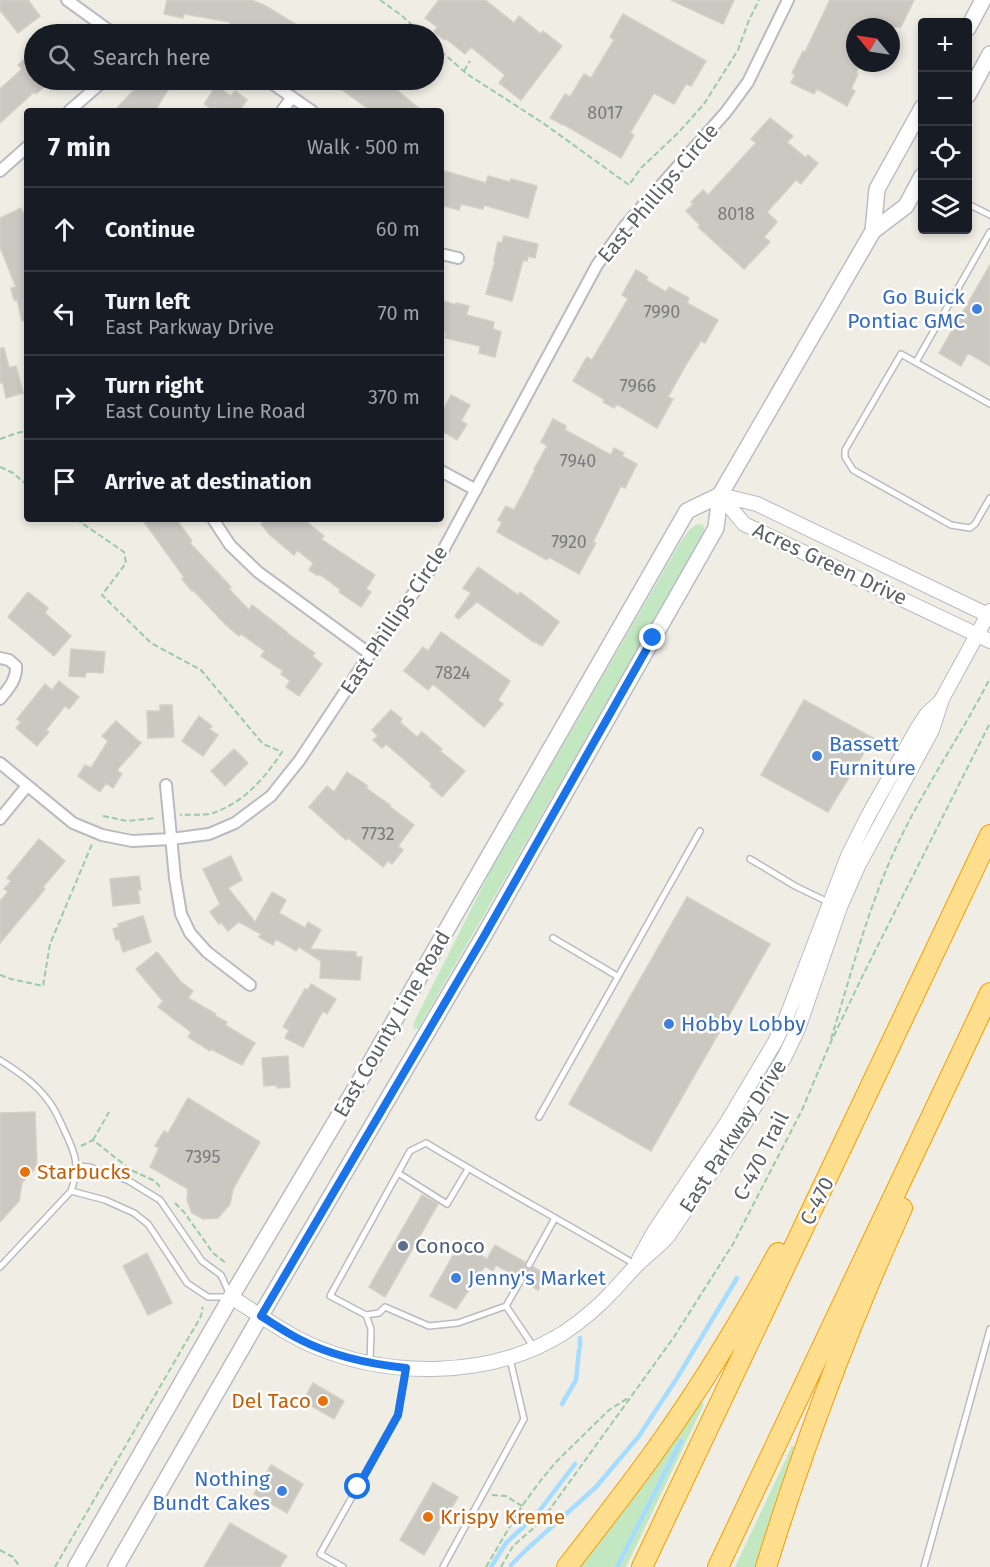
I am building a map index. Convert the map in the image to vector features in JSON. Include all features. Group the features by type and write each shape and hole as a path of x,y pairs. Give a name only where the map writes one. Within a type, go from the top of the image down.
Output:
{"highway":[{"name":"C-470","path":"642,1567 990,835"},
{"path":"718,1567 990,993"},
{"path":"766,1567 794,1482 847,1339 901,1211 959,1086 965,1046"},
{"path":"567,1567 651,1458 706,1375 808,1200 846,1140"}],"main road":[{"path":"972,21 983,0"},
{"path":"972,88 990,54"},
{"name":"East County Line Road","path":"873,231 877,189 918,115"},
{"name":"East County Line Road","path":"116,1567 483,938 716,528 720,495 873,231 906,206 920,180"},
{"name":"East County Line Road","path":"76,1567 231,1297 362,1077 687,511 720,495"}],"street":[{"path":"67,0 100,24"},
{"name":"East Phillips Circle","path":"0,763 73,823 102,835 132,841 209,834 235,823 271,796 299,761 370,654 440,556 597,265 625,226 732,105 748,82 788,0"},
{"path":"72,108 93,90"},
{"path":"282,90 308,108"},
{"path":"284,108 292,97"},
{"path":"0,171 24,150"},
{"path":"444,255 458,258"},
{"path":"444,473 476,490"},
{"name":"Acres Green Drive","path":"720,495 757,504 989,614"},
{"name":"Acres Green Drive","path":"720,495 744,524 984,638"},
{"path":"215,522 230,544 258,572 370,654"},
{"name":"East Parkway Drive","path":"231,1297 309,1344 343,1357 406,1368 436,1369 468,1366 535,1349 583,1319 609,1296 636,1265 668,1236 744,1124 784,1058 810,997 835,905 932,730 942,699 984,638 989,614"},
{"path":"0,658 9,660 16,666 17,674 0,699"},
{"path":"166,785 181,914 190,933 207,952 250,985"},
{"path":"0,819 27,786"}],"lane":[{"path":"972,206 990,215"},
{"path":"916,362 990,232"},
{"path":"990,404 901,354 845,450 845,457 853,470 951,525 969,528 975,524 990,498"},
{"path":"539,1117 700,831"},
{"path":"750,859 795,886 835,905"},
{"path":"553,938 617,976"},
{"path":"0,1060 48,1100 74,1150 77,1166 71,1191 0,1267"},
{"path":"521,1280 506,1306 458,1323 429,1326 385,1306 379,1313 366,1315 330,1296 410,1152 426,1143 636,1265"},
{"path":"71,1191 105,1200 134,1213 148,1224 187,1283 208,1297 231,1297 221,1275 202,1261 160,1200 129,1181 90,1167 77,1166"},
{"path":"398,1173 447,1204 468,1169"},
{"path":"529,1265 555,1218"},
{"path":"506,1306 535,1349"},
{"path":"366,1315 370,1329 370,1363"},
{"path":"924,1567 990,1329"},
{"path":"442,1567 524,1419 510,1357"},
{"path":"343,1567 320,1554 398,1415 406,1368"}],"path":[{"path":"380,0 411,24"},
{"path":"444,54 464,71 629,184 640,168 679,132 704,104 738,50 759,0"},
{"path":"464,71 471,61"},
{"path":"0,439 24,432"},
{"path":"0,466 24,482"},
{"path":"80,522 124,552 126,563 102,595 151,643 201,670 263,744 282,752 271,770 253,789 232,804 211,814 127,821 103,816"},
{"path":"829,1047 879,886 928,785 990,678"},
{"name":"C-470 Trail","path":"501,1567 513,1546 536,1526 552,1507 631,1397 687,1318 738,1235 802,1110 829,1047 990,723"},
{"path":"0,975 43,986 50,944 92,844"},
{"path":"93,1140 109,1112"},
{"path":"55,1567 200,1318 202,1307"},
{"path":"486,1567 540,1480 609,1410 631,1397"},
{"path":"489,1495 506,1496 522,1506"},
{"path":"0,1550 13,1557 20,1567"}],"green space":[{"path":"697,524 703,525 705,532 418,1029 415,1028 413,1031 414,1022 492,868 680,543 689,530"},
{"path":"701,1402 704,1404 626,1567 580,1567 641,1488"},
{"path":"792,1446 795,1448 756,1567 735,1567"}],"building":[{"path":"0,0 28,0 40,16 30,24 24,24 24,28 18,33 0,10"},
{"path":"167,0 251,0 295,24 230,24 230,22 184,14 183,18 164,14"},
{"path":"439,0 485,0 514,23 519,16 541,34 543,31 562,46 521,100 499,83 505,75 471,47 465,54 445,40 444,24 433,24 425,18"},
{"path":"671,0 734,0 723,24"},
{"path":"830,0 914,0 901,27 900,18 846,18 846,72 858,74 851,89 855,91 847,106 817,89 814,94 791,83 795,75 792,73 803,51 805,52"},
{"path":"623,14 706,61 691,86 686,84 674,104 654,93 630,133 634,135 621,158 550,118 565,94 570,97 584,74 591,78 614,40 610,37"},
{"path":"24,60 24,90 41,90 36,94 34,92 0,123 0,89 22,69 18,65"},
{"path":"168,90 157,108 117,108 133,91"},
{"path":"213,90 222,90 231,96 235,91 247,100 241,108 210,108 204,104"},
{"path":"343,90 397,90 418,108 367,108"},
{"path":"770,118 793,136 787,142 806,158 808,155 818,163 801,184 796,180 767,212 777,222 764,237 770,242 744,269 698,227 700,225 686,211 703,190 708,195 756,143 751,139"},
{"path":"444,171 486,183 488,176 537,186 528,218 484,205 483,209 461,204 459,210 444,206"},
{"path":"21,208 24,214 24,321 22,321 17,299 14,300 11,288 16,287 0,247 0,218"},
{"path":"504,236 538,244 535,258 528,256 527,261 523,260 512,301 486,294 498,242 502,243"},
{"name":"Go Buick Pontiac GMC","path":"990,265 990,366 968,353 961,366 939,353"},
{"path":"636,270 648,277 646,280 666,292 669,287 689,298 687,303 718,320 705,343 701,341 687,363 668,397 673,399 657,428 617,404 614,408 603,402 605,400 573,381 587,357 592,360 628,299 622,295"},
{"path":"444,301 469,306 466,315 494,322 493,329 501,332 495,357 479,353 480,346 445,338 446,333 444,333"},
{"path":"0,348 4,348 9,368 16,366 23,393 6,398 3,383 0,383"},
{"path":"451,395 470,405 461,421 467,424 457,440 444,432 444,409"},
{"path":"553,419 566,426 565,430 611,455 614,448 624,453 622,456 637,464 625,488 621,486 593,542 596,543 579,574 549,557 547,560 497,532 502,522 498,520 506,506 514,510 547,446 541,442"},
{"path":"144,522 178,522 192,541 190,543 249,610 252,605 315,653 312,656 322,664 299,696 286,687 290,681 281,674 283,671 261,656 265,651 241,634 239,636 225,624 192,591 182,579 184,577"},
{"path":"263,522 307,522 324,536 321,539 375,575 366,589 371,592 361,607 319,574 318,576 309,570 313,563 297,550 294,555 270,535 261,524"},
{"path":"478,567 518,595 520,592 559,622 542,646 477,602 458,619 455,616 471,593 463,588"},
{"path":"28,592 48,608 45,613 71,636 54,656 8,617"},
{"path":"441,632 510,681 498,700 503,704 484,727 433,684 428,690 404,671 423,647 428,651"},
{"path":"71,649 105,652 103,673 86,672 85,677 69,676"},
{"path":"59,681 79,697 69,709 65,706 46,730 49,732 37,746 16,728 21,722 17,719 45,684 52,690"},
{"name":"Bassett Furniture","path":"804,700 873,738 828,812 761,775"},
{"path":"160,705 172,705 174,737 148,738 147,711 160,711"},
{"path":"391,710 402,719 400,722 417,737 422,732 442,749 440,751 465,771 442,797 430,786 432,784 386,744 382,748 373,740 378,736 372,730"},
{"path":"199,716 212,726 209,729 218,735 203,756 182,741"},
{"path":"116,721 141,743 117,770 122,774 113,788 106,783 100,792 78,776 85,765 91,768 108,741 102,736"},
{"path":"234,749 248,763 225,786 211,771"},
{"path":"347,772 368,786 366,788 414,825 398,846 403,850 392,864 388,861 383,867 348,838 346,840 309,807 327,786 334,792"},
{"path":"39,839 65,861 0,943 0,901 8,892 4,889 11,881 7,878"},
{"path":"231,856 242,880 228,888 255,922 272,892 286,900 279,913 305,928 308,922 321,930 310,949 356,952 356,957 362,957 360,980 320,978 321,961 299,947 296,951 276,939 273,945 259,937 261,934 239,922 228,931 221,922 219,924 210,912 220,904 203,869"},
{"path":"139,876 140,903 113,906 110,879"},
{"name":"Hobby Lobby","path":"687,897 770,944 651,1151 569,1104"},
{"path":"143,916 151,942 123,952 113,929 119,927 118,924"},
{"path":"157,952 181,982 193,991 188,998 216,1014 215,1016 227,1022 225,1025 255,1043 242,1065 211,1049 210,1051 188,1037 191,1032 158,1007 163,1001 136,969"},
{"path":"311,984 336,999 327,1014 323,1011 303,1047 285,1038 289,1030 283,1027 305,989 308,990"},
{"path":"288,1056 290,1087 264,1086 262,1058"},
{"path":"188,1098 260,1142 233,1189 230,1204 218,1218 203,1219 192,1213 187,1200 188,1189 150,1167 159,1148 155,1146 164,1131 168,1133"},
{"path":"35,1112 37,1166 22,1183 19,1201 0,1222 0,1113"},
{"name":"Conoco","path":"422,1195 438,1204 385,1297 369,1287"},
{"path":"460,1243 487,1259 495,1245 525,1262 526,1269 530,1270 533,1267 547,1275 538,1290 525,1282 523,1276 517,1277 496,1265 493,1271 485,1266 456,1309 430,1296"},
{"path":"147,1253 172,1303 148,1315 123,1266"},
{"name":"Del Taco","path":"313,1383 344,1401 334,1419 303,1401"},
{"path":"271,1465 303,1484 287,1513 254,1494"},
{"path":"433,1483 458,1497 424,1555 400,1540"},
{"path":"230,1523 287,1556 280,1567 204,1567"}],"waterway":[{"path":"511,1565 596,1487 639,1436 737,1278"},
{"path":"580,1338 580,1346"},
{"path":"562,1404 576,1380 579,1350"},
{"path":"617,1567 681,1441"},
{"path":"491,1567 506,1543 537,1514 575,1464"}],"place":[{"name":"Go Buick Pontiac GMC","path":"977,309"},
{"name":"Bassett Furniture","path":"817,756"},
{"name":"Hobby Lobby","path":"669,1024"},
{"name":"Starbucks","path":"25,1172"},
{"name":"Conoco","path":"403,1246"},
{"name":"Jenny's Market","path":"456,1278"},
{"name":"Del Taco","path":"323,1401"},
{"name":"Nothing Bundt Cakes","path":"282,1491"},
{"name":"Krispy Kreme","path":"428,1517"}],"route":[{"path":"358,1487 398,1415 406,1368 343,1357 309,1344 261,1316 483,938 653,638"}]}
